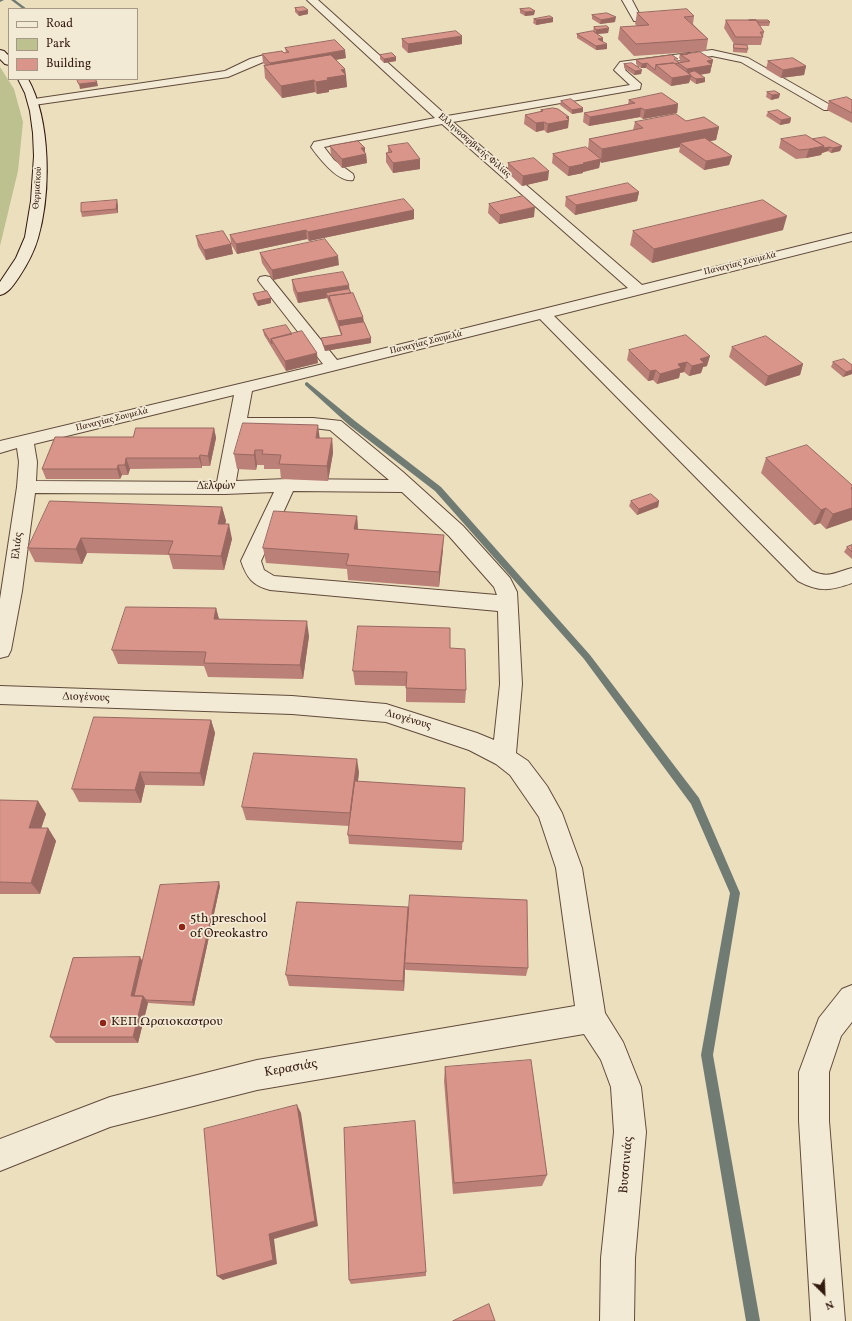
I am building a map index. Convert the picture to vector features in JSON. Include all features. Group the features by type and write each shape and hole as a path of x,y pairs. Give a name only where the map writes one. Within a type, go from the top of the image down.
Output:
{"street":[{"name":"Ελληνοσερβικής Φιλίας","path":"312,0 444,120 639,290"},
{"path":"627,0 637,19"},
{"path":"0,52 8,61"},
{"path":"348,177 330,163 317,147 318,145 444,120 628,90 636,87 636,84 619,70 624,64 712,53 744,60 828,108"},
{"path":"34,102 228,74 254,61 264,58"},
{"name":"Θερμαϊκού","path":"0,291 6,285 23,258 32,237 37,208 40,172 39,135 34,102 24,80"},
{"name":"Παναγίας Σουμελά","path":"0,447 544,314 852,236"},
{"path":"265,280 333,366"},
{"path":"544,314 805,576 819,583 835,581 852,575"},
{"path":"225,488 244,387"},
{"path":"237,423 313,423 335,425 456,530 503,583 507,592 508,604 511,684 504,757"},
{"name":"Ελιάς","path":"0,650 12,590 26,487 28,462 25,442"},
{"path":"287,485 251,561 256,574 270,583 508,604"},
{"name":"Δελφών","path":"26,487 225,488 287,485 407,486"},
{"name":"Διογένους","path":"0,695 292,705 386,713 477,743 504,757 519,768 550,813 569,868 592,1018"},
{"path":"828,1321 814,1121 814,1072 829,1028 852,999"},
{"name":"Κερασιάς","path":"0,1155 110,1112 257,1074 592,1018"},
{"name":"Βυσσινιάς","path":"592,1018 613,1052 626,1088 630,1132 618,1258 617,1321"}],"green space":[{"path":"0,67 14,89 23,122 18,171 0,246"}],"building":[{"path":"304,7 308,10 298,12 295,8"},
{"path":"530,8 535,11 525,12 520,9"},
{"path":"687,9 694,16 684,17 708,39 636,44 620,27 649,25 637,13"},
{"path":"607,13 616,17 601,20 592,15"},
{"path":"550,16 553,18 534,19"},
{"path":"726,20 756,20 764,32 760,32 763,37 736,37"},
{"path":"756,20 768,20 770,22 758,22"},
{"path":"607,26 609,28 596,30 594,27"},
{"path":"456,31 462,36 408,44 402,39"},
{"path":"593,31 603,38 598,39 607,44 596,46 577,34"},
{"path":"335,40 345,50 270,63 262,54 282,51 284,53 289,52 285,48"},
{"path":"734,44 747,45 748,49 734,48"},
{"path":"700,52 713,60 707,61 712,65 687,69 678,63 690,61 681,55"},
{"path":"392,53 396,57 384,59 380,55"},
{"path":"331,55 345,69 341,70 346,75 327,78 328,80 316,82 314,80 281,86 264,66"},
{"path":"672,55 678,59 674,59 679,63 656,65 655,70 647,63 642,64 636,60"},
{"path":"793,58 806,66 783,70 768,61"},
{"path":"632,63 642,70 635,71 624,64"},
{"path":"674,63 691,75 672,78 656,65"},
{"path":"695,71 705,78 696,79 688,73"},
{"path":"77,80 96,80 97,82 79,84"},
{"path":"775,91 780,94 772,95 767,92"},
{"path":"662,93 678,104 645,110 641,108 590,117 584,113 635,103 629,100"},
{"path":"847,97 852,100 852,113 829,101"},
{"path":"571,99 583,108 572,110 561,101"},
{"path":"553,108 558,109 569,117 566,117 569,120 548,124 544,122 536,123 525,115 543,111 541,110"},
{"path":"778,110 791,118 781,120 768,112"},
{"path":"676,114 686,121 704,117 719,127 602,149 589,139 643,128 635,122"},
{"path":"806,135 824,146 799,150 781,139"},
{"path":"825,137 842,146 823,148 824,146 813,139"},
{"path":"705,138 732,156 706,161 680,143"},
{"path":"358,141 365,148 361,148 366,154 342,159 330,146"},
{"path":"408,143 420,159 393,163 386,153 392,152 388,146"},
{"path":"586,147 601,159 569,167 553,154"},
{"path":"534,158 549,171 523,176 508,163"},
{"path":"628,183 639,192 576,205 566,197"},
{"path":"523,196 535,207 500,215 489,204"},
{"path":"404,199 414,210 308,232 306,230 236,244 230,235"},
{"path":"117,200 116,209 81,212 81,203"},
{"path":"763,200 787,216 654,249 633,231"},
{"path":"223,231 231,244 204,250 196,236"},
{"path":"325,239 338,256 272,270 260,253"},
{"path":"343,272 349,285 297,293 292,280"},
{"path":"349,289 351,293 329,296 330,301 326,293"},
{"path":"267,291 271,298 257,301 253,294"},
{"path":"353,293 363,317 338,321 329,296"},
{"path":"364,322 371,338 324,346 321,338 342,335 339,326"},
{"path":"286,325 292,334 271,339 272,344 263,330"},
{"path":"302,331 317,353 285,361 271,339"},
{"path":"686,335 710,356 700,359 704,363 692,366 687,362 678,364 681,368 660,374 656,370 650,371 629,350"},
{"path":"766,336 803,364 768,376 732,347"},
{"path":"844,359 852,365 852,370 846,372 833,362"},
{"path":"243,423 318,425 316,438 332,438 327,466 279,464 281,455 262,454 263,450 255,450 254,455 234,454"},
{"path":"136,428 214,428 208,456 200,455 199,458 126,458 125,465 118,465 117,469 42,469 55,437 133,437"},
{"path":"807,445 852,485 852,508 833,514 826,508 821,510 766,458"},
{"path":"651,494 659,501 639,509 631,501"},
{"path":"50,501 222,507 218,524 229,524 221,556 168,554 173,541 81,538 76,549 28,548"},
{"path":"274,511 357,516 354,529 444,535 439,572 346,565 349,554 263,548"},
{"path":"852,545 852,552 847,547"},
{"path":"126,607 216,608 214,619 307,621 300,665 204,663 206,652 112,650"},
{"path":"358,626 450,628 450,648 465,649 466,690 406,688 407,672 353,671"},
{"path":"94,717 211,720 200,773 140,772 135,790 72,789"},
{"path":"254,753 357,759 350,813 242,807"},
{"path":"355,781 465,788 463,842 348,835"},
{"path":"0,800 38,801 29,828 48,828 31,883 0,882"},
{"name":"5th preschool of Oreokastro","path":"219,882 192,1002 146,1000 143,996 134,996 160,885"},
{"path":"410,895 527,900 528,968 405,963"},
{"path":"297,902 408,907 403,981 286,975"},
{"name":"ΚΕΠ Ωραιοκαστρου","path":"140,957 131,996 143,996 133,1037 50,1037 73,958"},
{"path":"531,1060 547,1175 454,1183 445,1067"},
{"path":"297,1105 315,1221 269,1234 273,1260 217,1276 204,1129"},
{"path":"415,1121 426,1272 349,1280 344,1128"},
{"path":"489,1304 495,1321 453,1321"}],"waterway":[{"path":"13,0 24,8"},
{"path":"307,384 352,423 438,489 587,657 695,801 735,893 707,1055 753,1321"}],"place":[{"name":"5th preschool of Oreokastro","path":"182,927"},
{"name":"ΚΕΠ Ωραιοκαστρου","path":"103,1023"}]}
